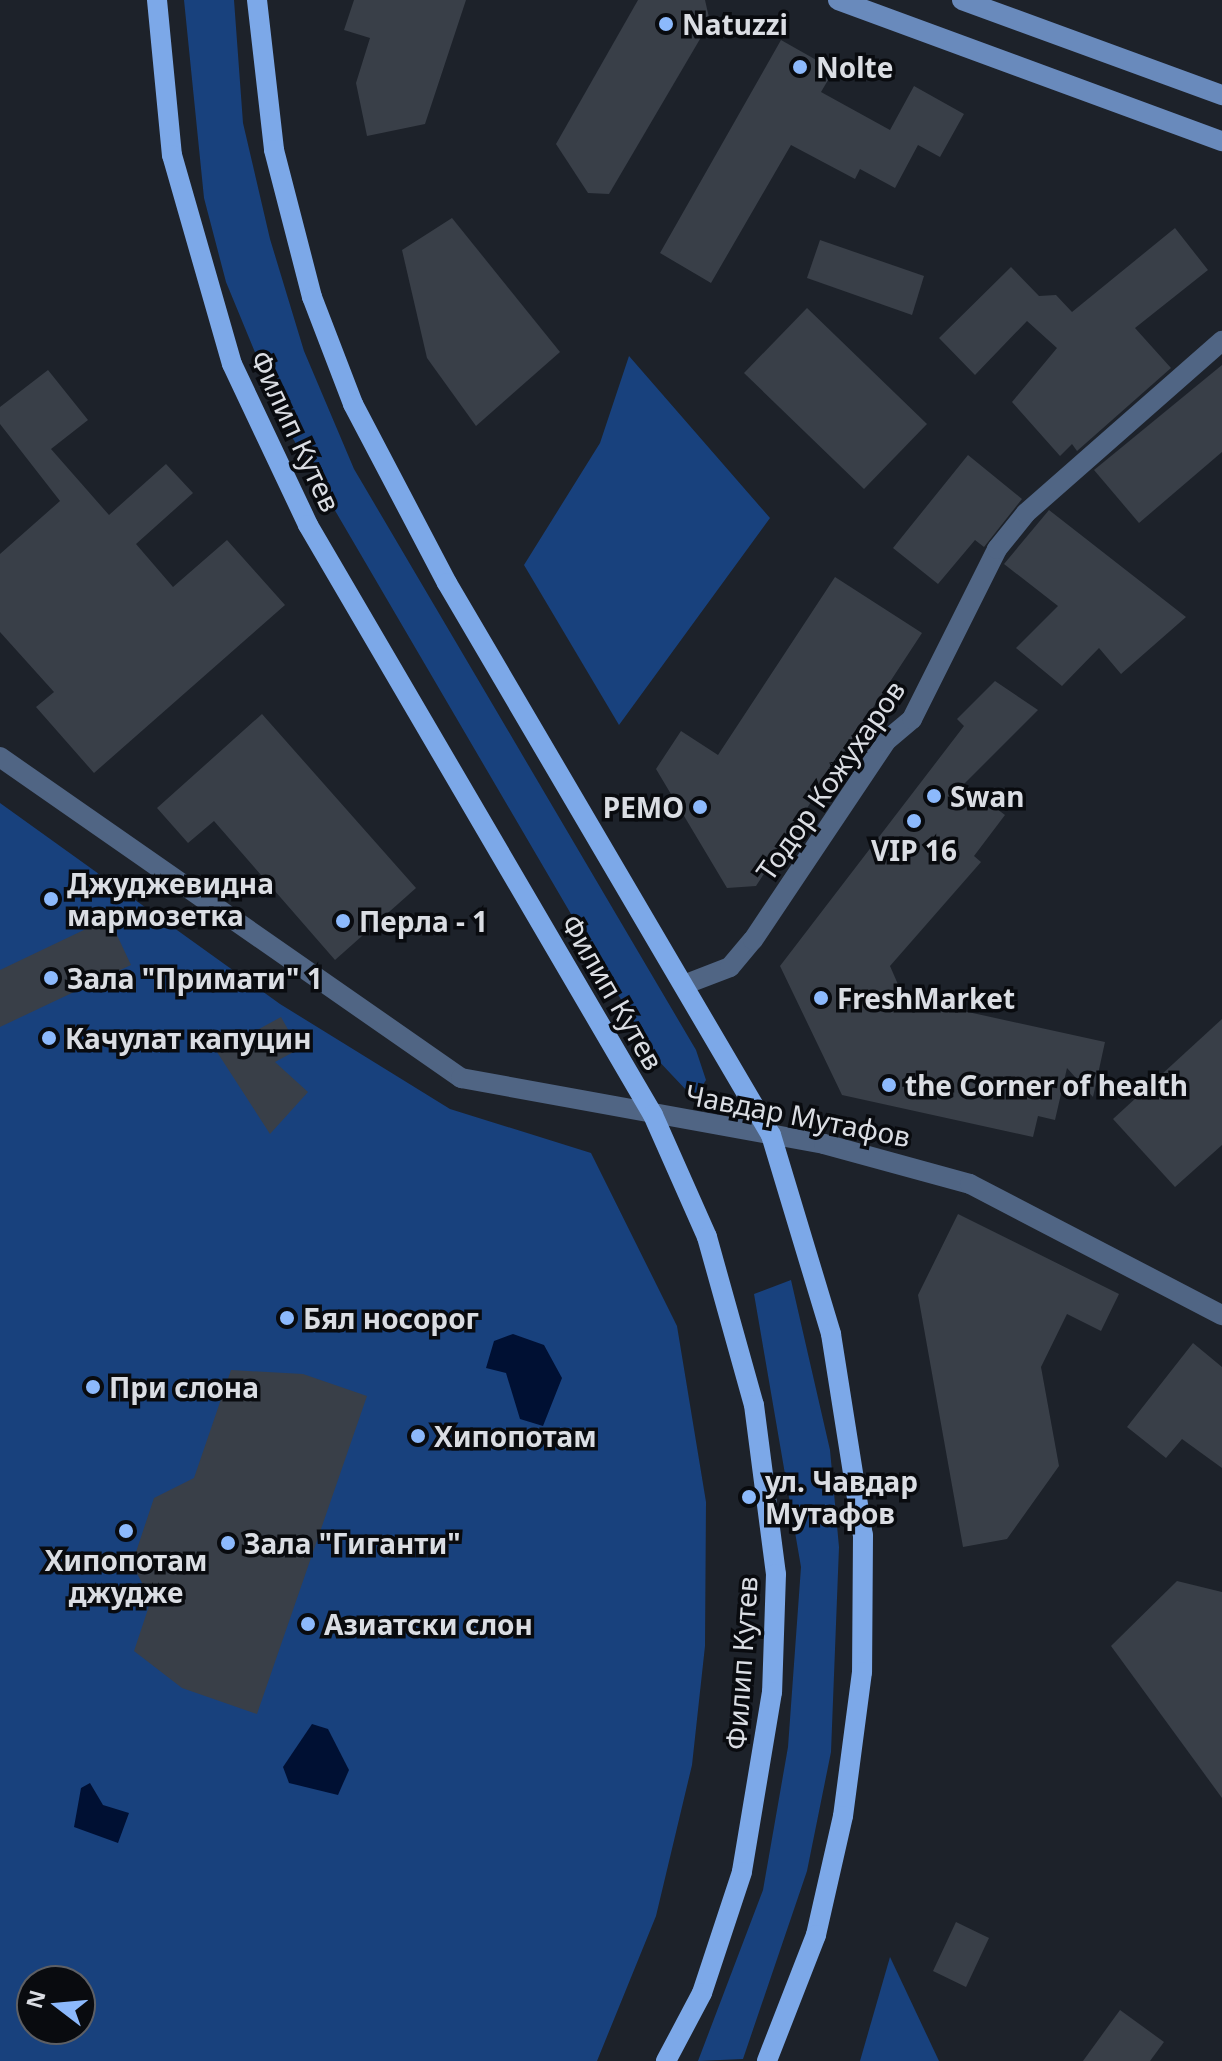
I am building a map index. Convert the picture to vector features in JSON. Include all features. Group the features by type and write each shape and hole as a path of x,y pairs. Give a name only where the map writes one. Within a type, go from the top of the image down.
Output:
{"main road":[{"name":"Филип Кутев","path":"157,0 165,116 192,242 266,441 653,1115 707,1237 736,1333 766,1467 776,1574 772,1692 742,1872 702,1993 666,2061"},
{"path":"257,0 274,150 312,297 353,404 447,583 686,984 771,1135 831,1334 863,1535 862,1672 843,1816 816,1935 767,2061"},
{"path":"838,0 1222,141"},
{"path":"962,0 1222,95"}],"street":[{"name":"Тодор Кожухаров","path":"686,984 730,967 753,940 886,741 912,719 997,549 1026,513 1222,341"},
{"name":"Чавдар Мутафов","path":"0,757 461,1078 771,1135 970,1184 1222,1315"}],"shaded area":[{"path":"184,0 234,0 243,123 270,239 304,351 354,469 696,1050 706,1080 698,1093 688,1092 654,1056 285,425 226,282 204,198"},
{"path":"629,356 770,518 619,725 524,565 600,443"},
{"path":"0,803 280,1004 450,1109 591,1153 677,1326 706,1502 705,1646 692,1765 656,1916 597,2061 0,2061"},
{"path":"791,1280 830,1450 839,1547 831,1752 807,1871 743,2059 698,2061 763,1890 788,1747 801,1567 754,1294"},
{"path":"513,1334 544,1345 562,1378 543,1426 520,1419 506,1373 486,1368 494,1341"},
{"path":"312,1724 328,1729 349,1770 338,1795 289,1783 283,1767"},
{"path":"90,1783 103,1805 129,1813 118,1843 74,1827 81,1788"},
{"path":"890,1957 939,2061 860,2061"}],"building":[{"path":"354,0 466,0 425,124 367,136 356,83 370,38 344,30"},
{"path":"638,0 705,0 710,22 609,194 588,193 556,144"},
{"path":"781,40 834,70 821,92 890,130 914,86 964,114 940,157 918,145 895,188 860,169 855,179 791,145 711,283 660,253"},
{"path":"452,218 560,352 476,426 427,358 402,250"},
{"path":"1175,228 1208,270 1135,328 1171,368 1077,451 1072,444 1060,456 1012,402 1057,348 1027,321 975,375 939,338 1011,267 1039,296 1056,295 1072,312"},
{"path":"820,240 924,276 912,315 807,278"},
{"path":"807,308 927,424 864,489 744,373"},
{"path":"1222,365 1222,452 1139,523 1094,470"},
{"path":"48,370 88,420 51,449 109,515 166,464 193,493 136,544 173,587 227,540 285,605 94,773 36,707 54,692 0,632 0,554 60,501 0,424 0,407"},
{"path":"968,455 1022,499 984,547 975,540 938,584 893,548"},
{"path":"1049,510 1186,617 1121,674 1099,648 1062,686 1016,648 1058,606 1004,564"},
{"path":"835,577 922,633 756,886 727,888 656,769 681,731 718,755"},
{"path":"995,681 1038,710 964,784 1005,815 974,856 981,862 890,966 904,998 1105,1042 1093,1097 1067,1068 1055,1120 1038,1116 1033,1137 842,1095 780,966 964,726 957,719"},
{"path":"262,714 416,888 335,960 214,821 188,843 157,808"},
{"name":"Зала \"Примати\" 1","path":"109,918 131,965 0,1027 0,970"},
{"path":"281,1017 299,1049 275,1062 308,1092 270,1134 217,1052"},
{"path":"1222,1019 1222,1145 1175,1187 1113,1119"},
{"path":"958,1214 1119,1294 1101,1331 1067,1314 1041,1367 1059,1466 1007,1539 963,1547 918,1295"},
{"path":"1193,1343 1222,1367 1222,1468 1182,1439 1166,1458 1127,1427"},
{"name":"Зала \"Гиганти\"","path":"231,1370 303,1374 367,1396 257,1714 182,1688 134,1651 151,1600 132,1564 154,1498 194,1478"},
{"path":"1177,1581 1222,1592 1222,1798 1111,1646"},
{"path":"956,1922 989,1938 966,1987 933,1971"},
{"path":"1120,2010 1164,2042 1150,2061 1083,2061"}],"place":[{"name":"Natuzzi","path":"666,24"},
{"name":"Nolte","path":"800,67"},
{"name":"Swan","path":"934,796"},
{"name":"РЕМО","path":"700,807"},
{"name":"VIP 16","path":"914,821"},
{"name":"Джуджевидна мармозетка","path":"51,899"},
{"name":"Перла - 1","path":"343,921"},
{"name":"Зала \"Примати\" 1","path":"51,978"},
{"name":"FreshMarket","path":"821,998"},
{"name":"Качулат капуцин","path":"49,1038"},
{"name":"the Corner of health","path":"889,1085"},
{"name":"Бял носорог","path":"287,1318"},
{"name":"При слона","path":"93,1387"},
{"name":"Хипопотам","path":"418,1436"},
{"name":"ул. Чавдар Мутафов","path":"749,1497"},
{"name":"Хипопотам джудже","path":"126,1531"},
{"name":"Зала \"Гиганти\"","path":"228,1543"},
{"name":"Азиатски слон","path":"308,1624"}]}
